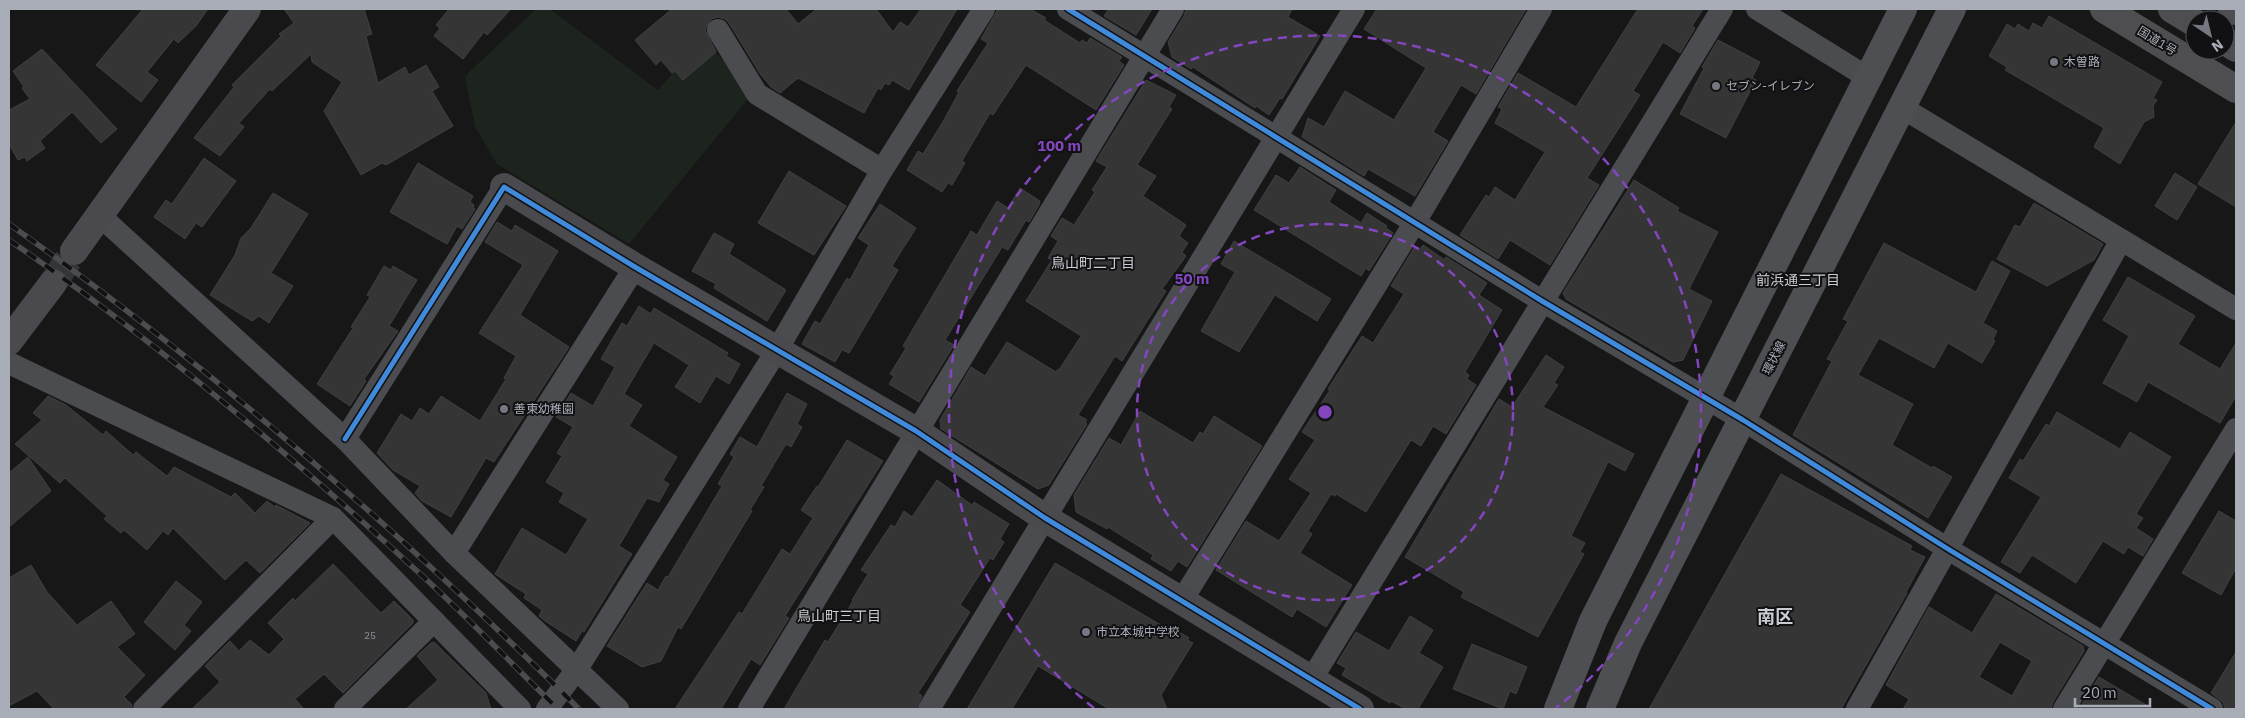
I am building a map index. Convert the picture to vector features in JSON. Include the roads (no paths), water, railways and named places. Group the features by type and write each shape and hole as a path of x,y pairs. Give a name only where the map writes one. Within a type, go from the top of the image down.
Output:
{"highway":[{"name":"国道1号","path":"2104,9 2236,89"},
{"path":"2172,9 2185,17"},
{"path":"2232,9 2236,11"}],"main road":[{"path":"1558,709 1593,621 1903,9"},
{"name":"環状線","path":"1600,709 1628,643 1952,9"}],"street":[{"path":"74,251 247,9"},
{"path":"547,709 577,669 776,350 882,170 984,9"},
{"path":"1068,9 1542,301 1743,420 1948,549 2212,709"},
{"path":"749,709 1173,9"},
{"path":"929,709 1354,9"},
{"path":"1181,602 1542,9"},
{"path":"1311,680 1722,9"},
{"path":"1757,9 1867,77"},
{"path":"718,30 757,94 882,170"},
{"path":"1901,107 2236,310"},
{"path":"345,439 504,187 776,350 916,431 1045,518 1360,709"},
{"path":"99,215 345,439 454,553 618,709"},
{"path":"1857,709 2121,240"},
{"path":"454,553 636,267"},
{"path":"10,335 53,283"},
{"path":"9,363 333,518 520,709"},
{"path":"2064,709 2236,429"},
{"path":"157,705 333,518"},
{"path":"345,709 434,621"}],"tunnel":[{"path":"53,283 74,251"}],"railway":[{"path":"9,224 159,336 304,454 444,579 579,709"},
{"path":"9,240 118,319 277,447 429,582 558,709"}],"place":[{"name":"木曽路","path":"2054,62"},
{"name":"セブン-イレブン","path":"1716,86"},
{"name":"善東幼稚園","path":"504,409"},
{"name":"市立本城中学校","path":"1086,632"}],"district":[{"name":"鳥山町二丁目","path":"1093,263"},
{"name":"前浜通三丁目","path":"1798,280"},
{"name":"鳥山町三丁目","path":"839,616"},
{"name":"南区","path":"1775,617"}]}
